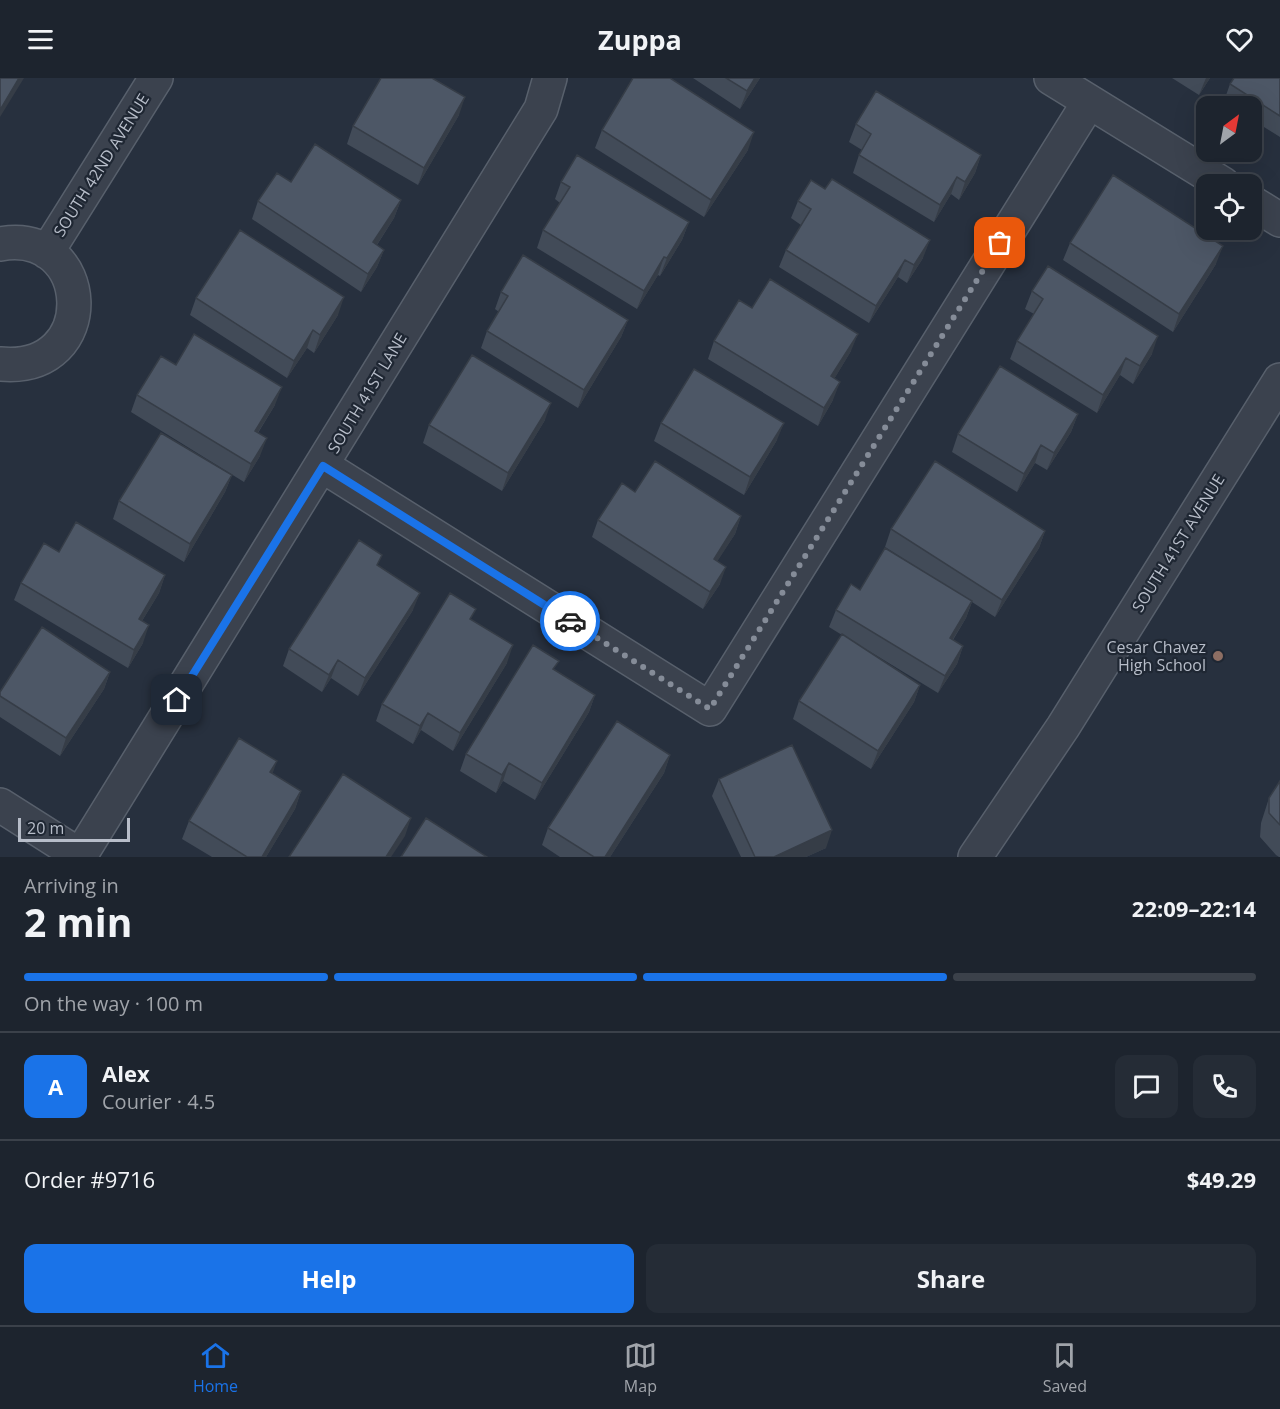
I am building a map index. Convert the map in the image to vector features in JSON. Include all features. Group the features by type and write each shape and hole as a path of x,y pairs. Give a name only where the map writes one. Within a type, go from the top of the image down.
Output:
{"street":[{"name":"SOUTH 42ND AVENUE","path":"47,252 156,78"},
{"name":"SOUTH 41ST LANE","path":"81,856 541,109 550,78"},
{"path":"1051,78 1207,174"},
{"path":"323,466 710,709 1089,102"},
{"path":"1262,209 1280,220"},
{"path":"0,244 30,244 47,252 63,266 73,285 76,307 71,328 60,345 42,358 22,365 0,364"},
{"name":"SOUTH 41ST AVENUE","path":"975,857 1063,727 1280,380"},
{"path":"0,805 81,856"}],"building":[{"path":"0,78 19,78 0,110"},
{"path":"381,78 432,78 465,97 424,168 353,126"},
{"path":"633,78 670,78 754,132 711,200 602,130"},
{"path":"726,78 755,78 747,91"},
{"path":"1234,78 1280,78 1280,116 1262,104 1262,96 1249,96 1230,84"},
{"path":"876,91 981,155 965,182 957,177 940,205 859,155 871,134 856,124"},
{"path":"315,144 401,200 373,242 384,250 368,274 258,201 277,173 291,182"},
{"path":"577,155 689,222 667,258 664,257 644,291 543,230 570,187 561,182"},
{"path":"1113,175 1196,229 1196,240 1214,240 1223,246 1179,314 1070,243"},
{"path":"832,179 930,240 914,265 905,260 876,306 786,250 811,209 798,201 811,180 825,189"},
{"path":"240,230 344,297 320,335 313,330 294,361 196,298"},
{"path":"523,255 628,320 584,390 487,331 508,296 501,292"},
{"path":"1048,266 1158,336 1140,366 1126,358 1103,395 1017,341 1043,299 1032,291"},
{"path":"770,279 858,334 831,376 840,382 824,408 714,341 739,300 752,308"},
{"path":"194,334 282,387 255,431 267,438 251,464 137,395 161,356 176,365"},
{"path":"472,355 551,403 508,473 429,425"},
{"path":"1000,366 1078,414 1054,453 1041,445 1024,474 958,434"},
{"path":"694,369 784,423 750,477 661,423"},
{"path":"161,433 232,475 190,544 119,501"},
{"path":"655,461 741,516 714,559 726,567 710,592 598,520 622,483 635,492"},
{"path":"935,461 1045,531 1002,600 891,529"},
{"path":"76,522 165,575 139,619 149,625 134,650 21,583 44,543 59,552"},
{"path":"359,540 382,555 377,565 420,593 365,678 338,660 329,675 289,649"},
{"path":"885,548 972,601 950,638 963,646 945,676 836,610 851,584 860,590"},
{"path":"450,593 476,609 470,619 513,645 460,733 428,713 420,726 382,704"},
{"path":"42,627 110,672 66,738 0,696 0,692"},
{"path":"842,634 920,685 878,751 799,701"},
{"path":"533,645 559,661 553,669 595,695 542,783 509,763 502,775 466,754"},
{"path":"617,721 670,755 605,857 594,857 548,828"},
{"path":"239,738 277,761 270,772 301,791 262,857 247,857 189,821"},
{"path":"792,745 832,830 774,857 755,857 719,779"},
{"path":"343,774 411,818 386,857 289,857"},
{"path":"1280,781 1280,825 1269,813 1269,798"},
{"path":"426,818 487,857 401,857"}],"way so far":[{"path":"570,621 710,709 1000,243"}],"place":[{"name":"Cesar Chavez High School","path":"1218,656"}],"route":[{"path":"177,700 323,466 570,621"}]}
